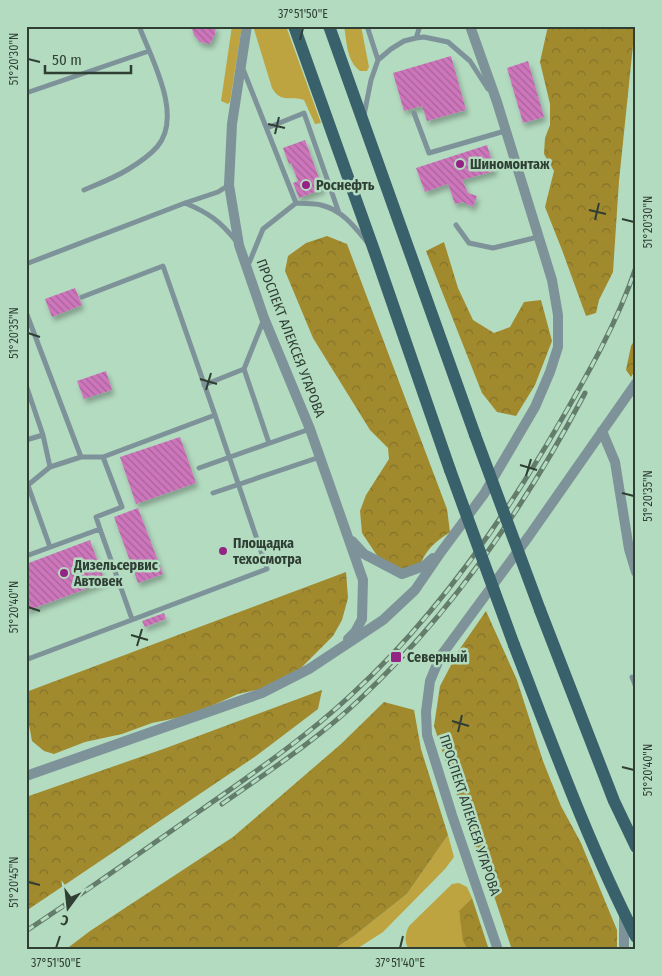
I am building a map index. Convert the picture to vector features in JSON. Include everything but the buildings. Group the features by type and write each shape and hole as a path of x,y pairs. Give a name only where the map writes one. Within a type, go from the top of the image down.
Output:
{"main road":[{"path":"294,26 450,470 514,644 573,797 624,914 636,937"},
{"path":"329,26 475,435 540,610 614,801 636,847"}],"street":[{"name":"ПРОСПЕКТ АЛЕКСЕЯ УГАРОВА","path":"247,26 232,124 229,185 239,245 247,269 264,318 310,428 363,580 362,619 355,632 337,651"},
{"name":"ПРОСПЕКТ АЛЕКСЕЯ УГАРОВА","path":"26,776 262,693 309,669 383,620 415,590 484,494 535,407 550,372 558,347 558,315 552,280 470,26"},
{"name":"ПРОСПЕКТ АЛЕКСЕЯ УГАРОВА","path":"498,950 452,816 428,736 426,712 430,681 440,658 529,536 636,383"},
{"path":"602,431 615,462 629,548 636,572"},
{"name":"ПРОСПЕКТ АЛЕКСЕЯ УГАРОВА","path":"348,537 364,554 402,574 424,566 441,552"},
{"path":"624,914 626,946 624,950"}],"lane":[{"path":"84,190 126,171 158,146 166,130 168,115 166,97 139,26"},
{"path":"367,26 378,60"},
{"path":"416,38 420,26"},
{"path":"364,120 371,80 378,60 404,41 416,38 424,37 448,42 470,61 496,102"},
{"path":"26,93 148,51"},
{"path":"241,64 296,204"},
{"path":"267,128 304,113 339,213"},
{"path":"414,113 429,153 505,131"},
{"path":"26,264 218,192 229,185"},
{"path":"185,203 202,210 222,224 239,245"},
{"path":"247,269 263,229 296,204 321,205 339,213 350,222 375,253"},
{"path":"456,225 469,243 493,248 538,237"},
{"path":"26,654 28,659 267,569 228,457 216,415 163,266 82,297"},
{"path":"26,312 81,457"},
{"path":"264,318 244,369 269,443"},
{"path":"204,385 244,369"},
{"path":"26,385 43,435 50,467"},
{"path":"50,547 27,482 50,467 81,457 103,457 216,415"},
{"path":"199,468 310,428"},
{"path":"26,440 43,435"},
{"path":"103,457 122,507 96,517 132,619"},
{"path":"214,493 320,457"},
{"path":"26,556 100,528"},
{"path":"632,678 636,687"}],"shaded area":[{"path":"232,26 242,26 230,102 228,104 221,101"},
{"path":"253,26 286,26 321,123 315,124 304,100 282,98 275,93"},
{"path":"344,26 361,26 369,67 367,71 360,71 352,62"},
{"path":"448,835 454,857 445,869 383,932 355,950 333,950 354,936 407,894"},
{"path":"459,883 467,887 472,898 459,912 468,950 409,950 406,938 409,926 452,884"}],"green space":[{"path":"548,26 635,26 619,181 613,272 599,300 596,313 586,316 545,207 554,171 544,154 545,138 550,125 550,104 540,62"},
{"path":"327,236 347,244 447,509 450,532 431,547 419,568 402,569 386,565 362,533 360,511 366,495 389,459 388,448 370,430 313,338 285,271 288,256 306,243"},
{"path":"444,242 458,288 473,320 494,333 510,327 524,302 541,300 552,341 535,385 516,416 497,412 482,393 426,251"},
{"path":"636,338 636,369 631,377 626,370 631,346"},
{"path":"346,572 348,598 342,620 333,636 299,670 279,685 238,694 191,715 152,723 122,734 85,742 54,754 44,751 32,741 26,709 26,692"},
{"path":"486,611 517,680 543,761 561,806 581,843 617,930 617,950 512,950 490,884 465,820 434,726 440,686 459,650"},
{"path":"322,690 318,709 256,756 26,911 26,797 166,748"},
{"path":"384,702 414,710 421,749 448,835 407,894 354,936 333,950 65,950 90,931 233,837 341,744"},
{"path":"472,898 489,950 468,950 463,941 459,911"}],"railway":[{"path":"26,931 157,841 297,741 351,695 410,635 464,570 535,465 600,350 620,309 636,267"},
{"path":"222,804 293,754 344,714 394,665 426,630 457,593 512,516 538,476 585,393"}],"place":[{"name":"Шиномонтаж","path":"460,164"},
{"name":"Роснефть","path":"306,185"},
{"name":"Площадка техосмотра","path":"223,551"},
{"name":"Дизельсервис Автовек","path":"64,573"},
{"name":"Северный","path":"396,657"}]}
